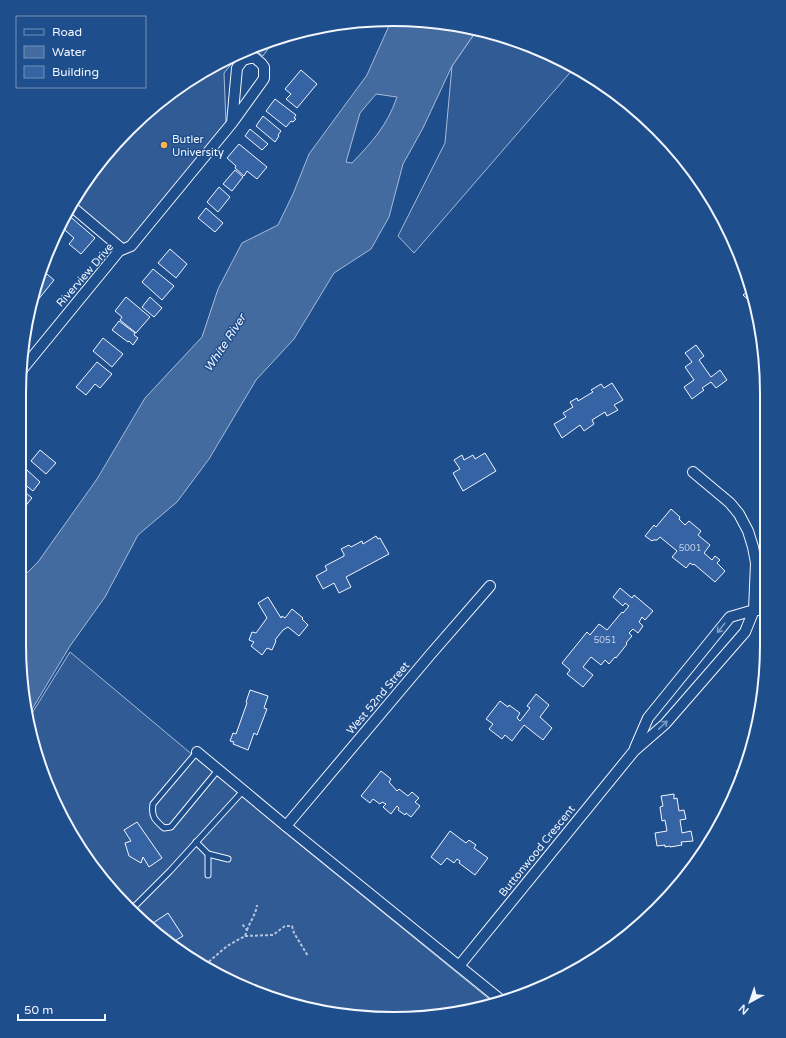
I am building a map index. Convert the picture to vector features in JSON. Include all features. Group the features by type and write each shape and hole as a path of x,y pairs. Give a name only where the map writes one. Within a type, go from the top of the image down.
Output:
{"street":[{"name":"Riverview Drive","path":"28,363 122,249 131,246 232,123 264,78 264,67 262,63 255,58 243,60 238,68 232,123"},
{"path":"75,209 122,249"},
{"path":"634,751 665,724 745,632 759,610 756,562 748,531 739,514 730,503 693,472"},
{"name":"West 52nd Street","path":"286,826 490,586"},
{"path":"634,751 648,718 730,617 759,610"},
{"name":"Buttonwood Crescent","path":"459,966 634,751"},
{"path":"197,752 497,997"}],"lane":[{"path":"197,752 153,804 151,813 156,821 164,828 170,827 218,770"},
{"path":"135,906 243,791"},
{"path":"196,842 208,854 228,859"},
{"path":"208,854 208,875"}],"path":[{"path":"245,936 258,905"},
{"path":"242,924 247,930"},
{"path":"208,962 227,946 245,936 273,935 285,926 292,926 294,933 308,956"}],"shaded area":[{"path":"473,35 511,45 570,72 414,253 398,236 445,143 452,66"},
{"name":"Butler University","path":"269,48 263,56 258,52"},
{"name":"Butler University","path":"232,64 224,73 226,124 124,247 77,206 102,170 133,133 189,88"},
{"path":"70,652 288,835 489,999 465,1005 417,1011 393,1012 345,1009 321,1005 275,993 209,963 170,936 133,905 88,849 64,807 45,763 32,713"}],"water":[{"name":"White River","path":"389,26 441,29 473,35 452,66 423,128 403,164 389,217 371,249 334,273 294,339 256,380 209,459 177,502 138,535 105,597 70,646 32,710 27,669 26,574 38,562 97,479 145,398 202,337 218,289 242,243 278,225 293,194 309,154 367,75","holes":["376,94 397,97 389,117 372,141 352,163 346,162 360,113"]}],"building":[{"path":"301,70 317,84 297,108 286,99 291,94 285,89"},
{"path":"275,99 296,115 294,118 296,119 293,122 291,121 286,127 266,111"},
{"path":"263,116 281,131 275,142 256,126"},
{"path":"250,129 268,144 262,150 245,136"},
{"path":"239,144 267,167 257,179 247,171 244,176 227,158"},
{"path":"235,170 243,177 232,191 223,184"},
{"path":"219,187 230,197 218,212 207,202"},
{"path":"206,208 223,223 215,232 198,218"},
{"path":"71,217 95,238 81,254 69,244 74,238 65,230"},
{"path":"170,249 187,264 176,278 158,263"},
{"path":"153,269 174,286 162,300 142,282"},
{"path":"46,273 54,280 39,299"},
{"path":"126,297 150,317 136,333 120,320 122,317 115,311"},
{"path":"150,297 162,308 154,317 142,307"},
{"path":"119,321 135,333 134,335 138,338 133,345 112,330"},
{"path":"103,338 123,354 112,367 93,351"},
{"path":"696,345 704,356 699,360 711,377 720,370 727,380 716,388 711,382 702,388 704,390 692,399 684,387 694,380 685,367 692,362 685,353"},
{"path":"97,362 112,374 100,388 95,384 86,395 76,387"},
{"path":"612,383 623,400 614,405 618,410 607,416 605,412 592,420 594,424 584,431 580,425 562,438 554,424 566,417 563,413 573,407 570,402 577,398 578,401 593,392 591,390 601,384 604,388"},
{"path":"40,450 56,463 46,474 31,461"},
{"path":"485,453 496,471 463,491 453,473 460,469 454,460 462,455 464,460 473,455 475,459"},
{"path":"27,470 40,482 33,491 26,486"},
{"path":"26,493 32,498 26,505"},
{"path":"671,509 680,517 679,519 685,525 689,521 701,531 698,535 710,545 704,553 712,560 715,556 720,560 717,563 725,571 715,582 694,564 693,565 690,563 686,568 672,557 677,551 660,537 657,540 652,541 645,536 654,525 656,527"},
{"path":"376,536 378,539 380,538 389,554 346,577 351,587 339,593 334,583 323,589 316,576 327,570 325,566 344,556 341,549 349,545 351,547 362,541 363,544"},
{"path":"620,588 632,598 634,595 653,611 645,620 642,617 639,622 643,626 638,633 633,629 629,633 632,636 626,643 627,644 609,664 605,660 601,665 591,657 583,667 593,675 583,687 567,674 570,670 562,663 587,632 590,635 599,624 607,630 629,606 625,603 623,606 613,597"},
{"path":"268,597 281,618 282,616 285,618 292,609 303,618 302,619 308,625 299,636 288,627 283,630 275,640 276,641 272,650 267,648 262,655 251,646 254,642 249,640 252,632 256,633 267,618 258,603"},
{"path":"250,690 268,696 264,708 267,709 257,735 254,733 248,750 233,744 234,742 230,741 233,733 236,734"},
{"path":"536,694 549,705 540,717 552,728 543,740 524,725 512,741 505,735 502,739 489,729 493,724 486,719 500,701 508,707 509,705 520,713 517,718 520,721 530,708 527,706"},
{"path":"381,771 391,779 389,782 397,791 399,789 408,796 412,792 419,798 415,802 420,806 411,817 398,810 399,808 397,806 391,814 383,807 386,804 382,802 380,804 373,799 370,803 361,796"},
{"path":"674,794 674,799 677,798 679,811 684,810 686,819 680,820 682,833 691,831 693,841 681,842 682,845 670,847 665,847 665,845 657,846 655,833 667,831 665,820 662,821 660,807 663,806 661,796"},
{"path":"137,822 162,858 149,867 143,857 141,863 129,856 125,843 131,841 124,830"},
{"path":"450,831 466,843 469,840 476,845 474,848 488,858 475,875 459,863 460,861 457,859 454,863 447,858 441,865 431,857"},
{"path":"168,913 183,936 176,940 153,923"}],"place":[{"name":"Butler University","path":"164,145"}]}
